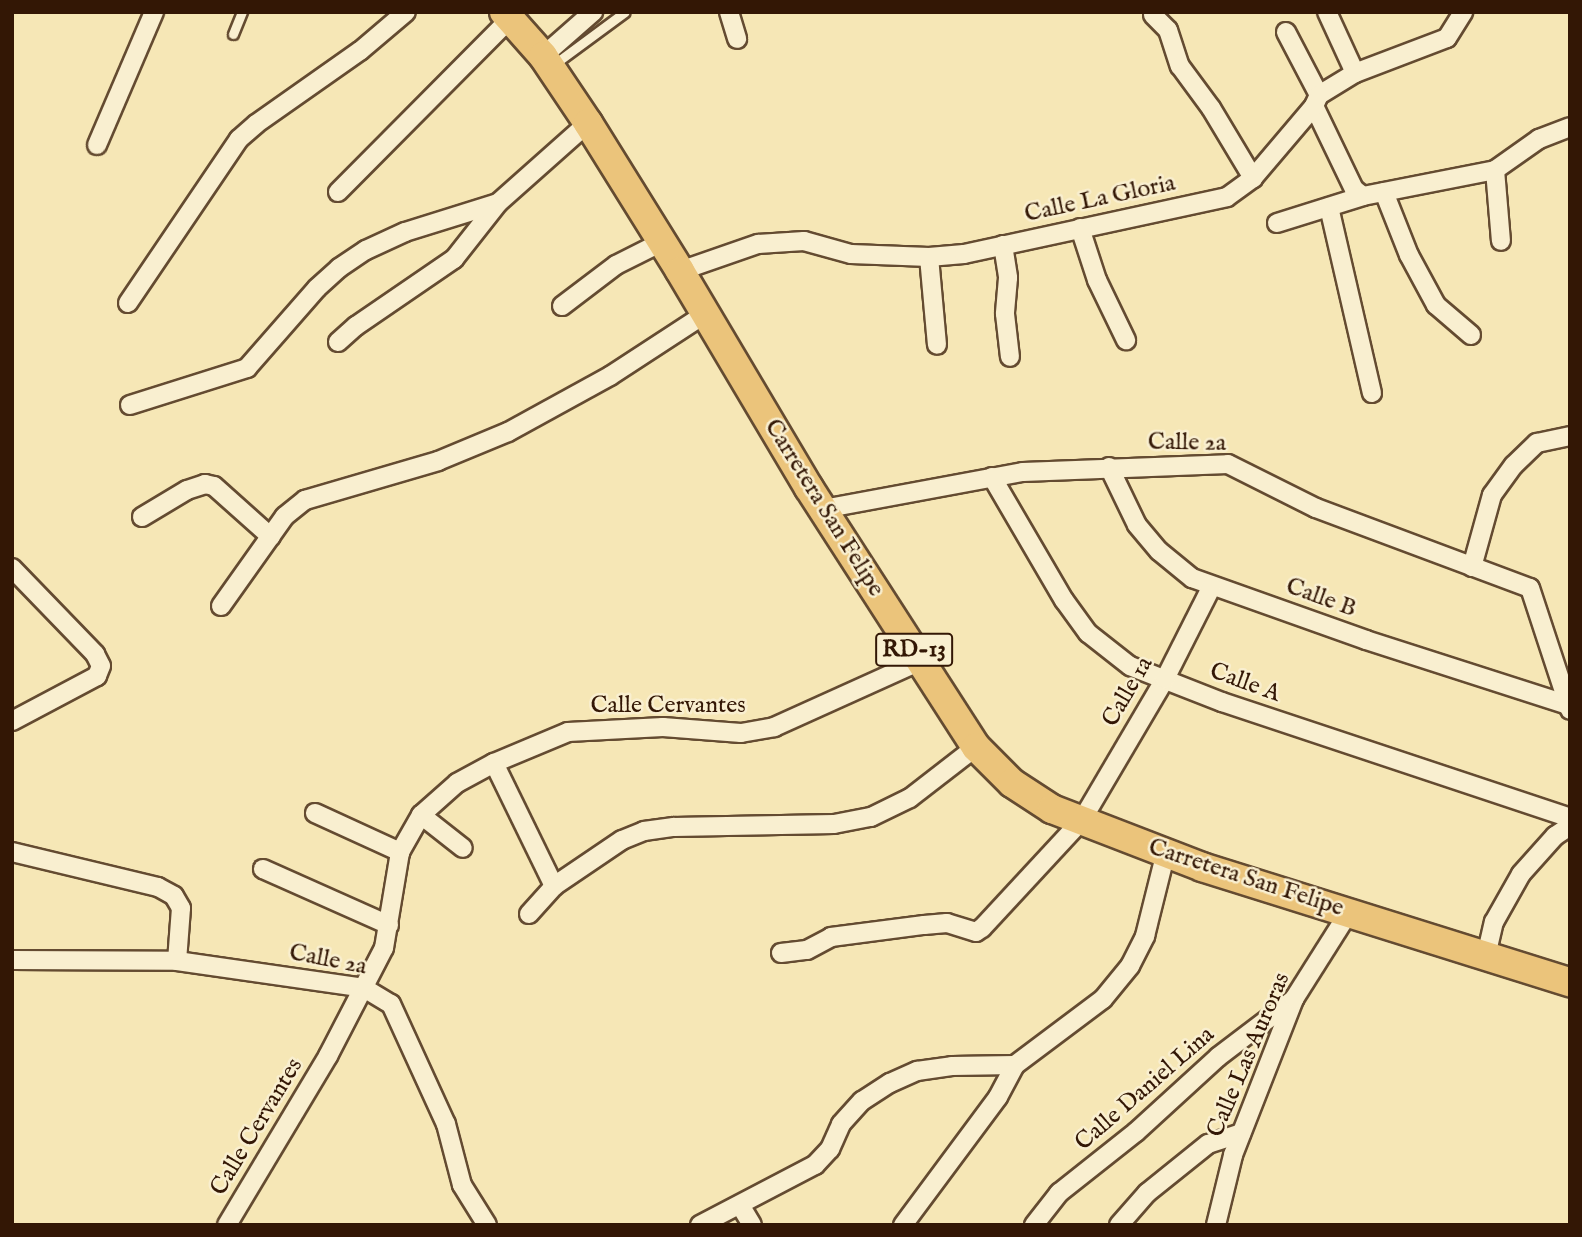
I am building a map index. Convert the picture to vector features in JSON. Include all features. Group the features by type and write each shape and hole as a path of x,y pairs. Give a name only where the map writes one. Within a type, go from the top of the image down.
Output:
{"main road":[{"name":"Carretera San Felipe","path":"508,15 547,62 588,123 823,509 976,747 1012,783 1052,809 1166,852 1570,982"}],"street":[{"path":"97,145 154,12"},
{"path":"128,303 239,139 256,124 360,51 406,12"},
{"path":"547,62 593,12"},
{"path":"729,12 737,39"},
{"path":"1328,12 1355,73"},
{"name":"Calle La Gloria","path":"680,271 758,244 804,241 851,254 929,257 1003,245 1227,197 1253,178 1317,101 1355,73 1447,38 1463,12"},
{"path":"338,192 508,15"},
{"path":"1153,15 1168,30 1180,66 1211,108 1253,178"},
{"path":"1286,32 1354,189 1363,196"},
{"path":"338,342 356,326 454,259 498,203 588,123"},
{"path":"1277,223 1363,196 1495,170 1539,139 1570,127"},
{"path":"1495,170 1502,242"},
{"path":"1384,192 1409,255 1436,305 1471,334"},
{"path":"130,405 242,371 317,288 366,250 405,232 498,203"},
{"path":"1329,207 1372,393"},
{"path":"1080,228 1097,280 1126,340"},
{"path":"562,306 616,265 662,242"},
{"path":"1003,245 1008,278 1005,314 1010,357"},
{"path":"929,257 937,345"},
{"path":"220,606 285,516 305,500 438,461 508,432 610,376 705,314"},
{"path":"1472,567 1492,495 1514,465 1537,443 1570,436"},
{"name":"Calle 2a","path":"823,509 1023,472 1228,464 1316,508 1530,588 1569,708"},
{"name":"Calle B","path":"1109,467 1137,526 1159,551 1192,578 1569,708"},
{"name":"Calle A","path":"992,477 1064,600 1088,633 1130,666 1388,759 1570,818"},
{"path":"142,517 187,490 205,484 214,486 271,537"},
{"path":"12,568 95,654 101,666 96,676 12,721"},
{"name":"Calle 1a","path":"781,953 807,950 831,937 924,925 947,923 976,932 1017,892 1082,820 1165,679 1212,586"},
{"name":"Calle Cervantes","path":"227,1225 328,1056 384,947 400,852 421,815 457,783 494,763 568,732 663,727 741,733 774,727 920,661"},
{"path":"529,914 554,886 622,840 644,831 674,827 834,824 872,817 910,798 976,747"},
{"path":"494,763 554,886"},
{"path":"314,813 400,852"},
{"path":"421,815 463,848"},
{"path":"1486,956 1494,922 1521,874 1555,836 1570,826"},
{"path":"12,852 158,887 174,896 181,908 177,961"},
{"path":"903,1225 998,1097 1015,1065 1103,999 1130,966 1145,936 1166,852"},
{"path":"263,869 388,925"},
{"name":"Calle Las Auroras","path":"1216,1225 1241,1133 1294,999 1349,912"},
{"name":"Calle 2a","path":"12,960 177,961 363,988 391,1004 446,1124 462,1185 488,1225"},
{"name":"Calle Daniel Lina","path":"1034,1225 1059,1193 1136,1132 1218,1057 1294,999"},
{"path":"700,1225 815,1165 830,1149 841,1125 862,1101 890,1083 917,1071 952,1066 1015,1065"},
{"path":"1119,1225 1147,1193 1208,1144 1241,1133"},
{"path":"740,1205 752,1225"}],"lane":[{"path":"233,34 242,12"},
{"path":"547,62 625,12"}]}
